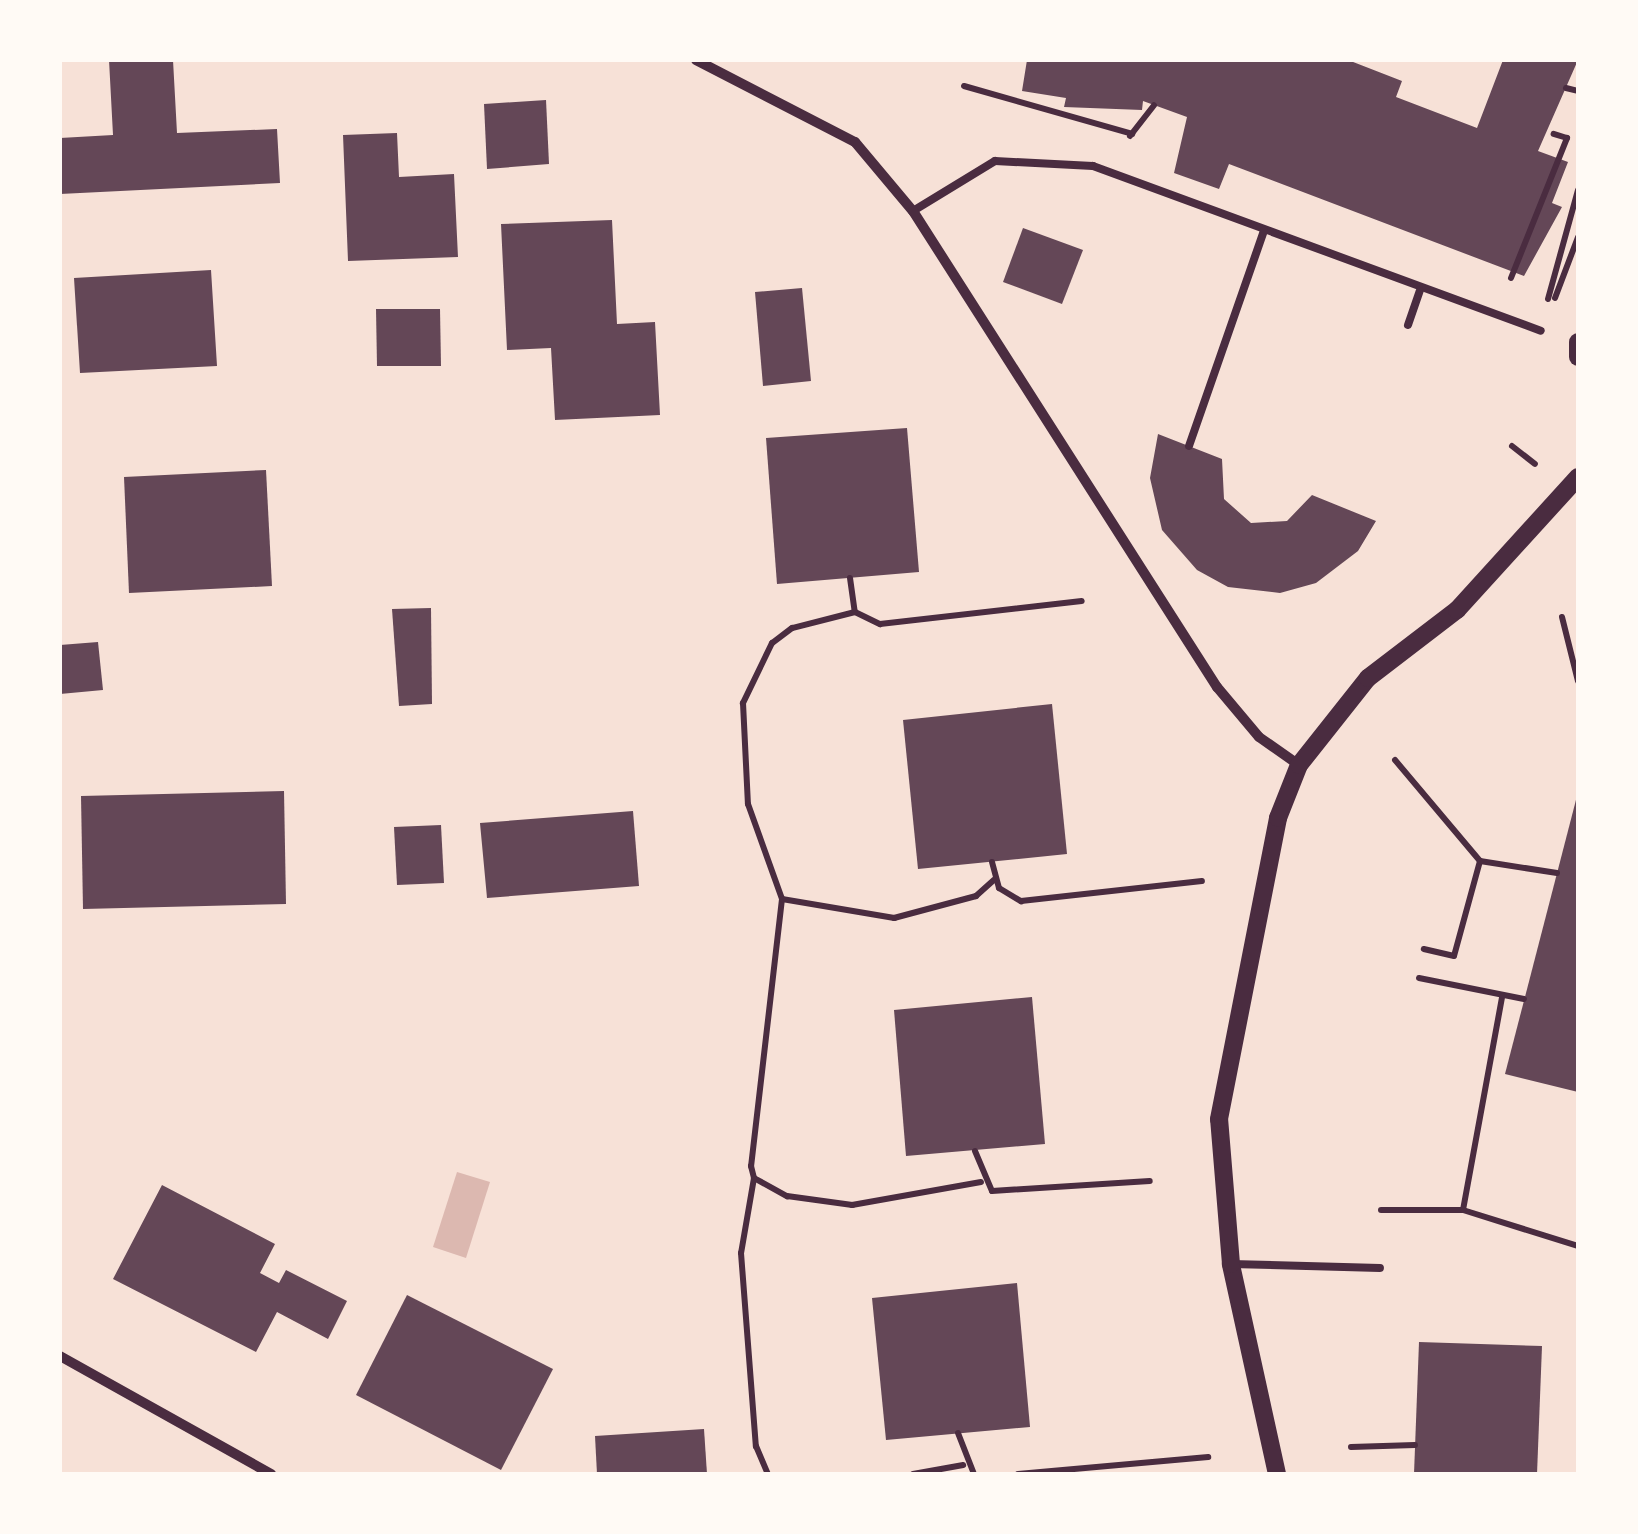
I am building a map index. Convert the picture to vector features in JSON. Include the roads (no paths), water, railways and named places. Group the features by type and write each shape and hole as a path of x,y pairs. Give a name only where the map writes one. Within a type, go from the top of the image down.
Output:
{"street":[{"path":"696,60 844,134 913,211 1218,687 1259,737 1298,765"},
{"path":"1578,342 1578,358"},
{"path":"1277,1474 1231,1264 1219,1119 1278,818 1298,765 1368,678 1457,610 1578,477"},
{"path":"60,1356 271,1474"}],"lane":[{"path":"913,211 995,161 1093,166 1470,310 1540,332"},
{"path":"1189,446 1264,231"},
{"path":"1408,325 1420,291"},
{"path":"1231,1264 1380,1268"}]}
